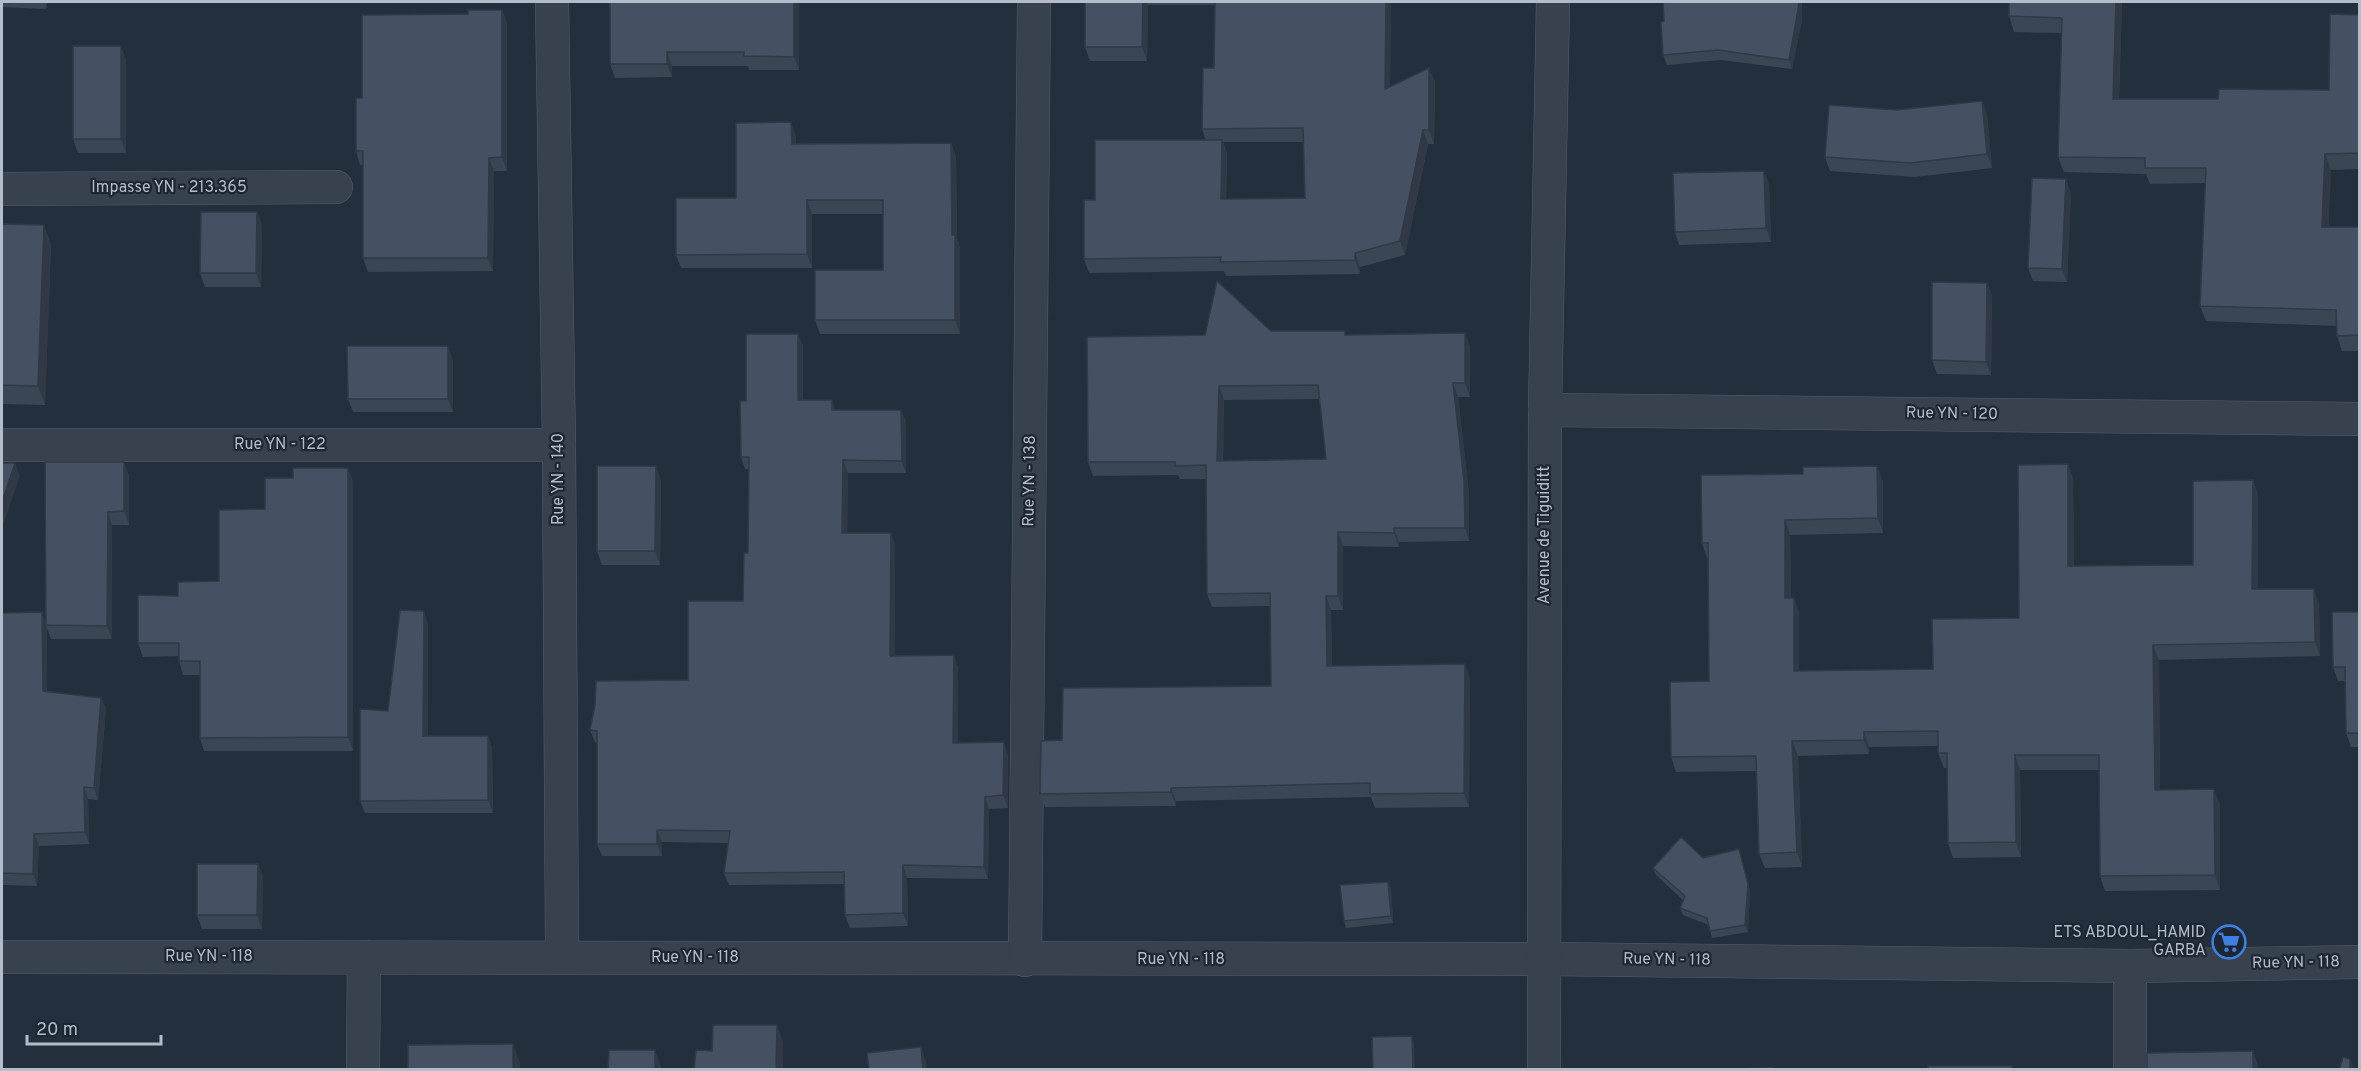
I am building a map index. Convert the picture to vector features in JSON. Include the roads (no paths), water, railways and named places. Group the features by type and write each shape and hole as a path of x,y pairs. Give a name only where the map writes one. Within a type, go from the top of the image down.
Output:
{"street":[{"name":"Rue YN - 140","path":"552,2 559,445 562,957"},
{"name":"Rue YN - 138","path":"1025,960 1034,2"},
{"name":"Avenue de Tiguiditt","path":"1544,1070 1545,410 1553,2"},
{"name":"Impasse YN - 213.365","path":"2,189 336,187"},
{"name":"Rue YN - 120","path":"1545,410 2360,418"},
{"name":"Rue YN - 122","path":"2,445 559,445"},
{"name":"Rue YN - 118","path":"2,957 1543,959 2130,966 2360,962"},
{"path":"363,1070 364,957"},
{"path":"2130,966 2130,1070"}],"place":[{"name":"ETS ABDOUL_HAMID GARBA","path":"2229,942"}]}
